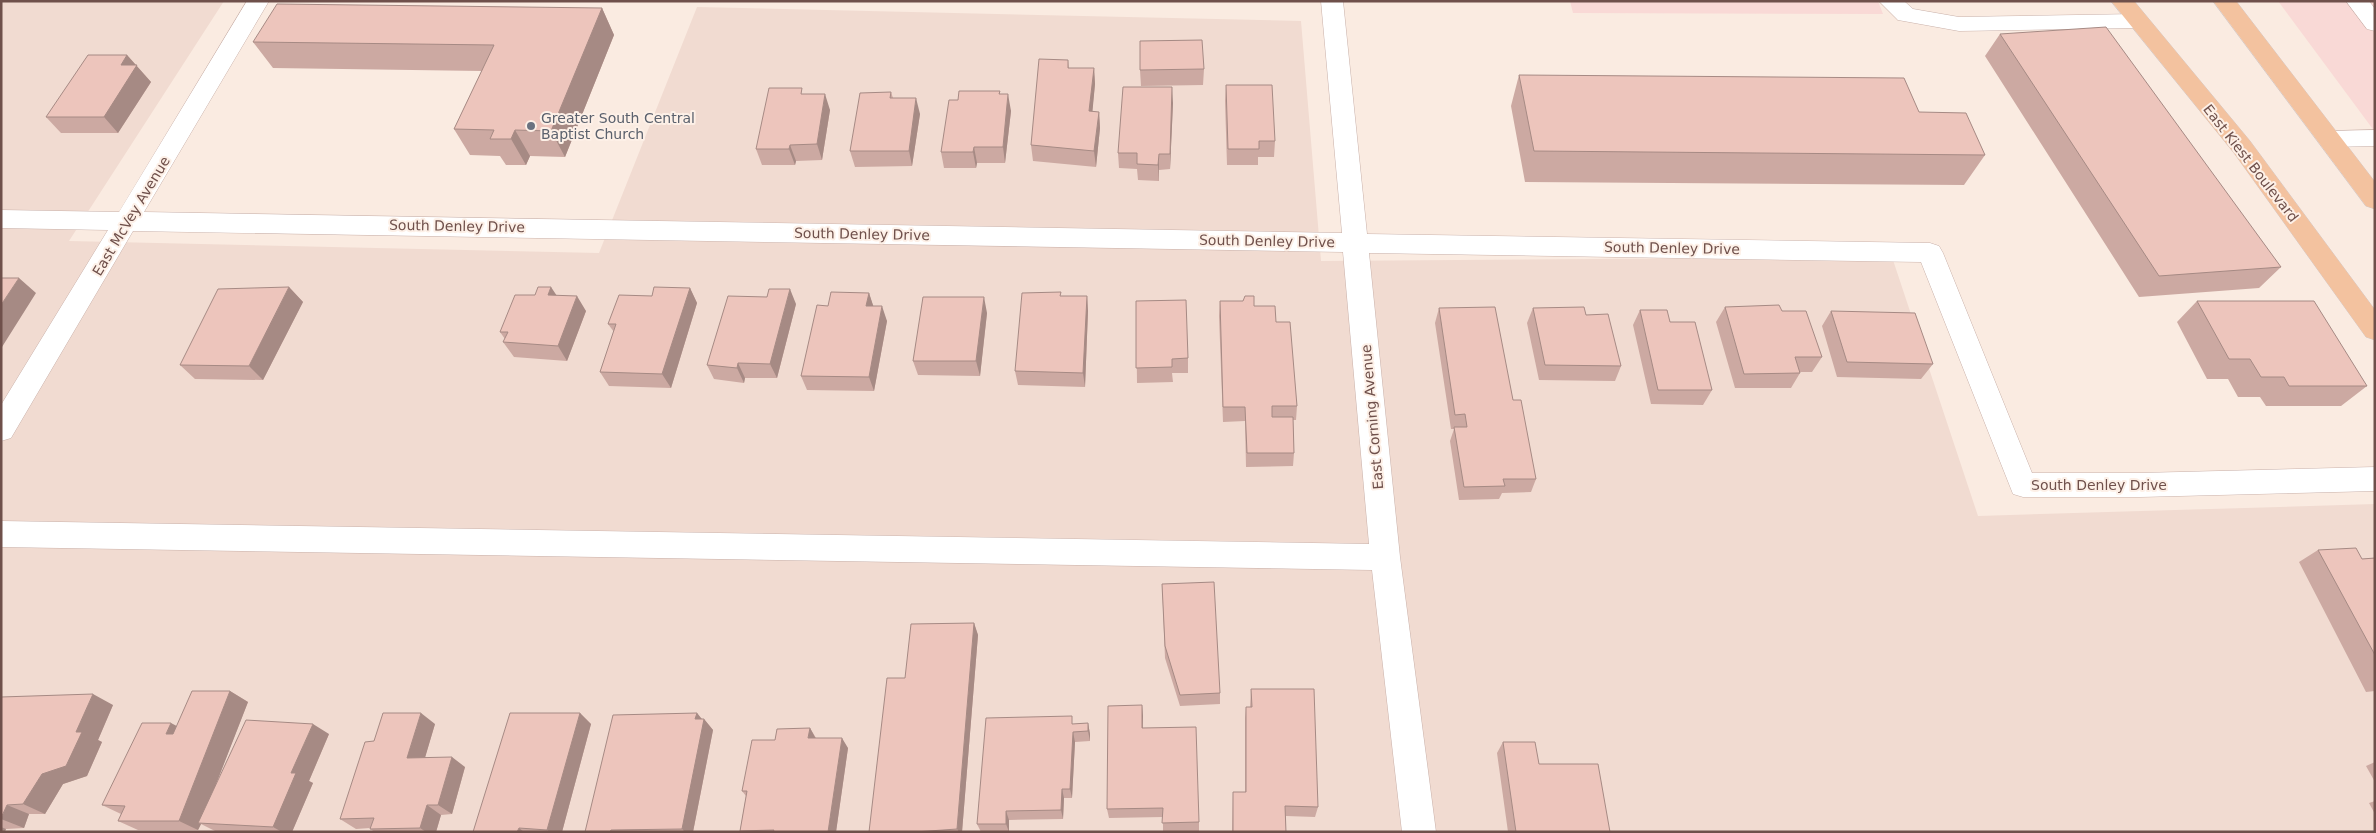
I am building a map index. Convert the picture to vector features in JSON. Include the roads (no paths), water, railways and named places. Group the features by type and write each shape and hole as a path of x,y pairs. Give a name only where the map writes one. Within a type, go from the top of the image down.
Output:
{"main road":[{"name":"East Kiest Boulevard","path":"2122,1 2242,148 2375,330"},
{"path":"2224,1 2375,200"}],"street":[{"name":"East McVey Avenue","path":"1,430 258,1"},
{"name":"East Corning Avenue","path":"1332,1 1385,557 1419,832"},
{"path":"1890,1 1906,15 1959,24 2137,21"},
{"path":"2357,1 2375,24"},
{"path":"2330,139 2375,138"},
{"name":"South Denley Drive","path":"1,219 1930,253 2022,485 2140,485 2375,479"},
{"path":"1,534 1385,557"}],"place":[{"name":"Greater South Central Baptist Church","path":"531,126"}]}
